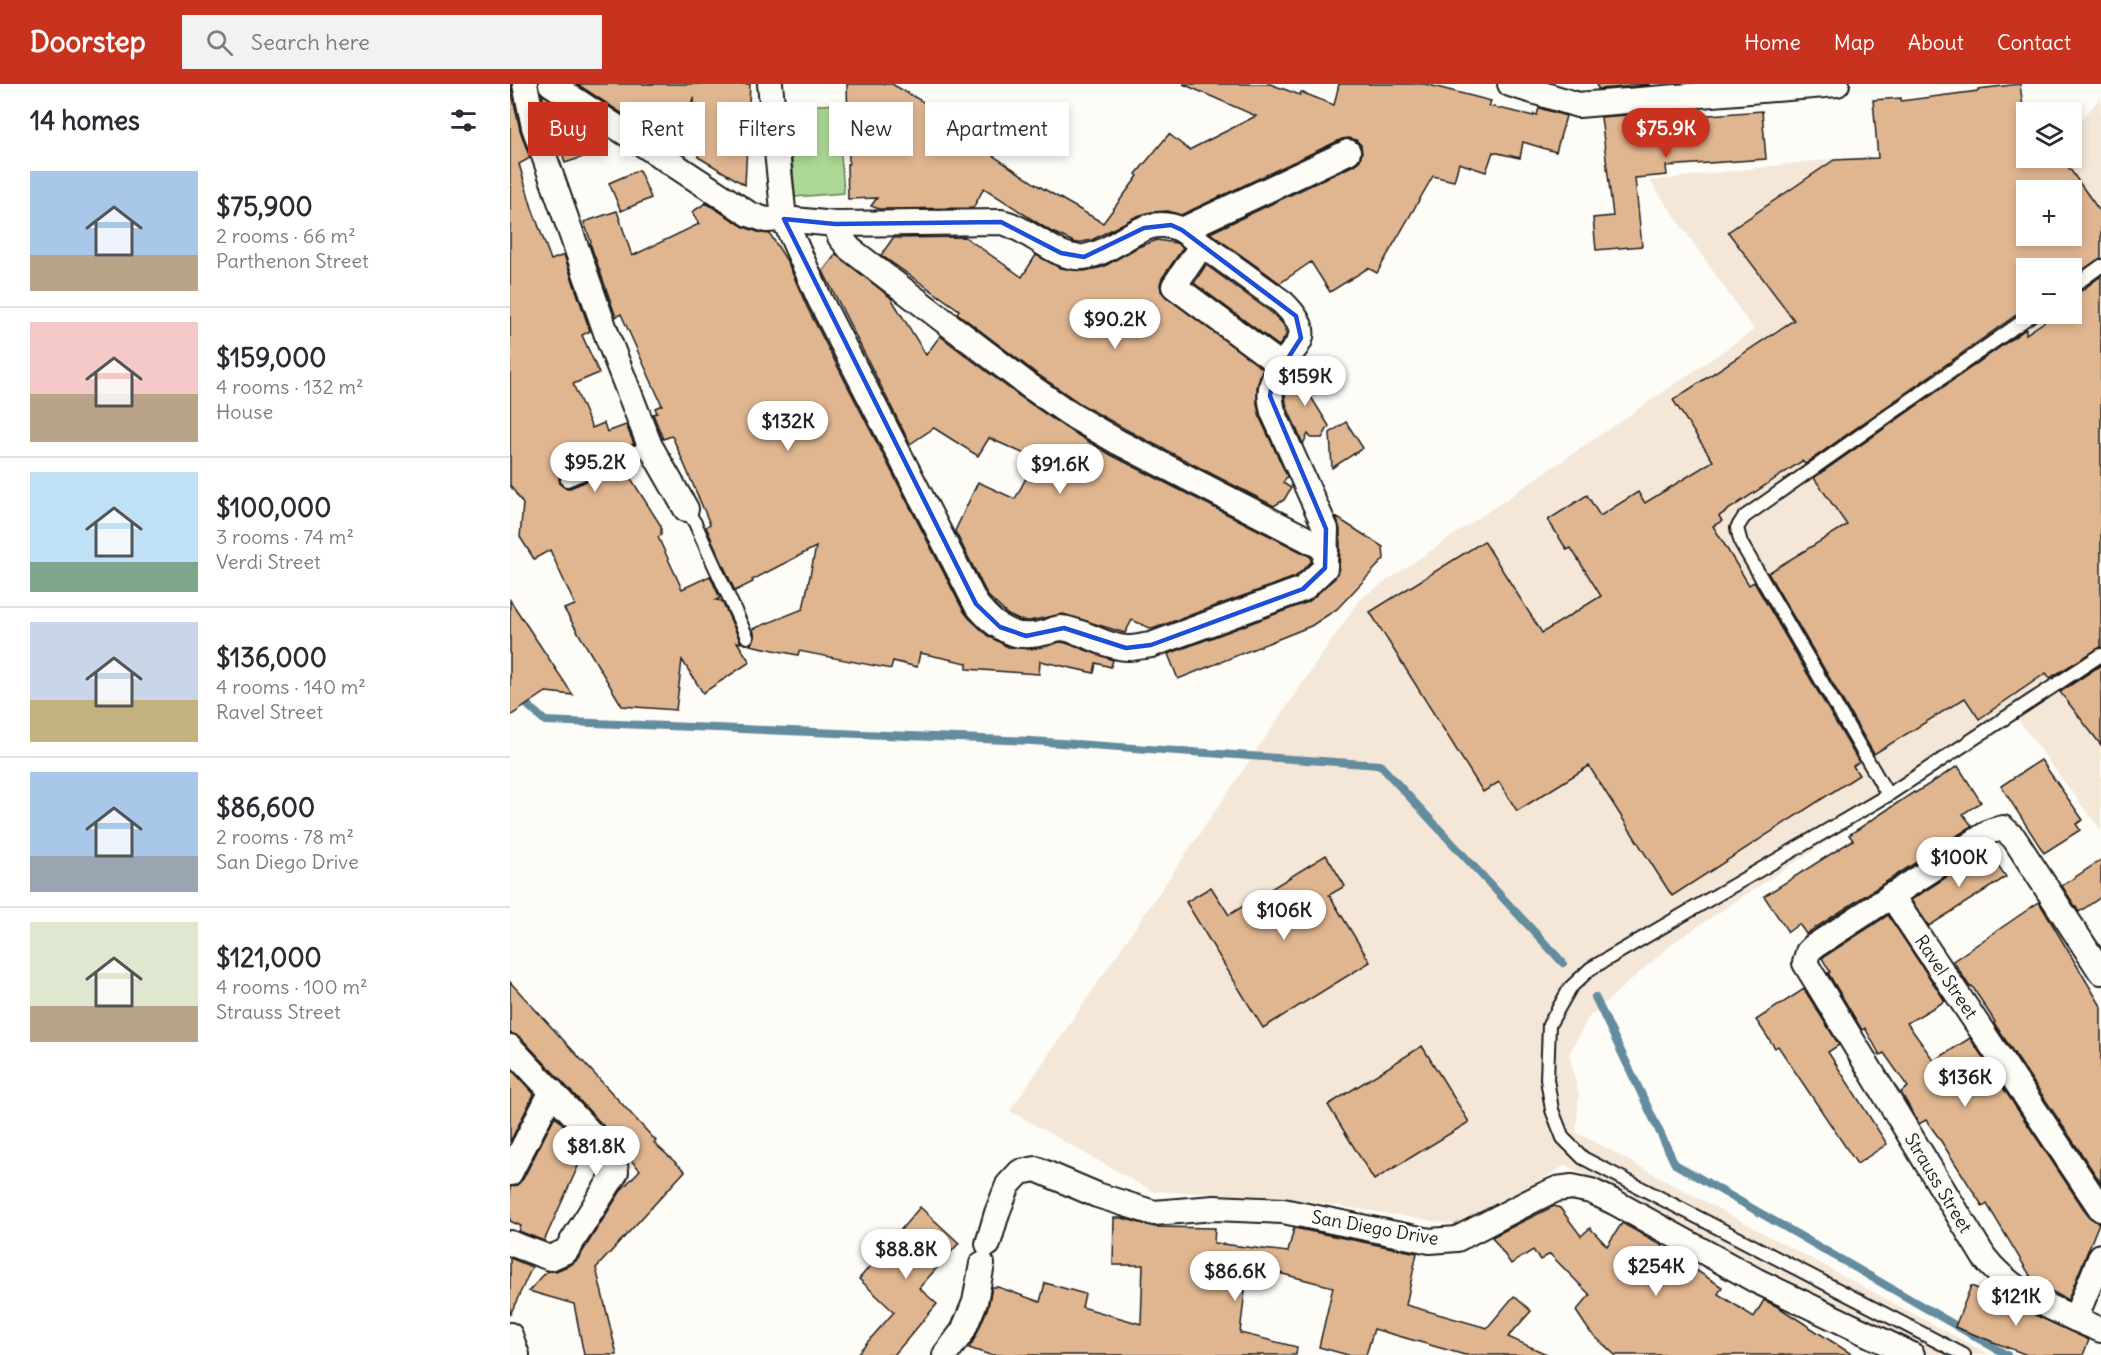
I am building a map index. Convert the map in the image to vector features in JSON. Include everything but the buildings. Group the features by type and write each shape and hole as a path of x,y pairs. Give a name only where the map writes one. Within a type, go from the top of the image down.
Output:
{"street":[{"path":"525,84 534,127 609,341 651,446 686,509"},
{"path":"551,84 749,214 766,220 784,219 835,224 1000,222 1024,230 1071,257 1084,257 1100,252 1144,228 1170,225 1182,230 1282,302 1296,316 1302,328 1301,338 1272,383 1270,396 1273,412 1326,529 1325,568 1303,589 1151,645 1126,648 1064,628 1026,636 1013,634 987,617 976,604 820,300 784,219 770,84"},
{"path":"1510,84 1578,105 1837,84"},
{"path":"1182,230 1348,152"},
{"path":"835,224 840,237 850,249 1028,385 1066,411 1118,442 1326,549"},
{"path":"1202,245 1174,286 1282,366"},
{"path":"1891,895 1991,831 2003,828 2014,838 2097,956"},
{"name":"Strauss Street","path":"1891,895 1813,947 1805,957 1808,969 1984,1257 1998,1274 2016,1289 2101,1330"},
{"name":"Ravel Street","path":"1891,895 2101,1209"},
{"path":"510,1047 614,1158 616,1172 566,1251 550,1258 510,1244"},
{"path":"510,1173 552,1091"},
{"name":"San Diego Drive","path":"945,1355 963,1331 975,1302 985,1254 1008,1185 1020,1172 1036,1168 1097,1195 1154,1213 1214,1208 1282,1212 1430,1241 1457,1239 1557,1189 1572,1187 1591,1191 1757,1281 1912,1355"},
{"path":"2075,1319 2101,1256"},
{"path":"510,1335 517,1355"}],"lane":[{"path":"2082,280 2101,266"},
{"path":"1888,795 1741,543 1737,528 1744,517 2019,324"},
{"path":"567,480 651,446"},
{"path":"686,509 747,637"},
{"path":"1964,1355 1584,1158 1563,1138 1552,1110 1547,1079 1549,1025 1570,988 1590,969 1888,795 2101,655"}],"highlighted area":[{"path":"784,219 835,224 1001,222 1061,253 1084,257 1144,228 1171,225 1182,230 1296,316 1301,338 1272,383 1270,396 1326,529 1325,568 1303,589 1151,645 1126,648 1064,628 1026,636 1000,627 976,604"}],"shaded area":[{"path":"2101,97 2101,831 2016,717 1674,942 1589,1017 1569,1054 1579,1096 1576,1132 1990,1355 1931,1355 1566,1165 1464,1226 1283,1197 1152,1191 1010,1111 1360,599 1754,330 1650,181 1830,159 2016,150 2016,168 2082,168 2082,119"}],"green space":[{"path":"829,104 829,156 841,156 844,193 795,197 792,156 817,156 817,105"}],"waterway":[{"path":"510,689 545,721 1032,741 1380,765 1563,963"},
{"path":"1595,997 1675,1164 2007,1355"}]}
